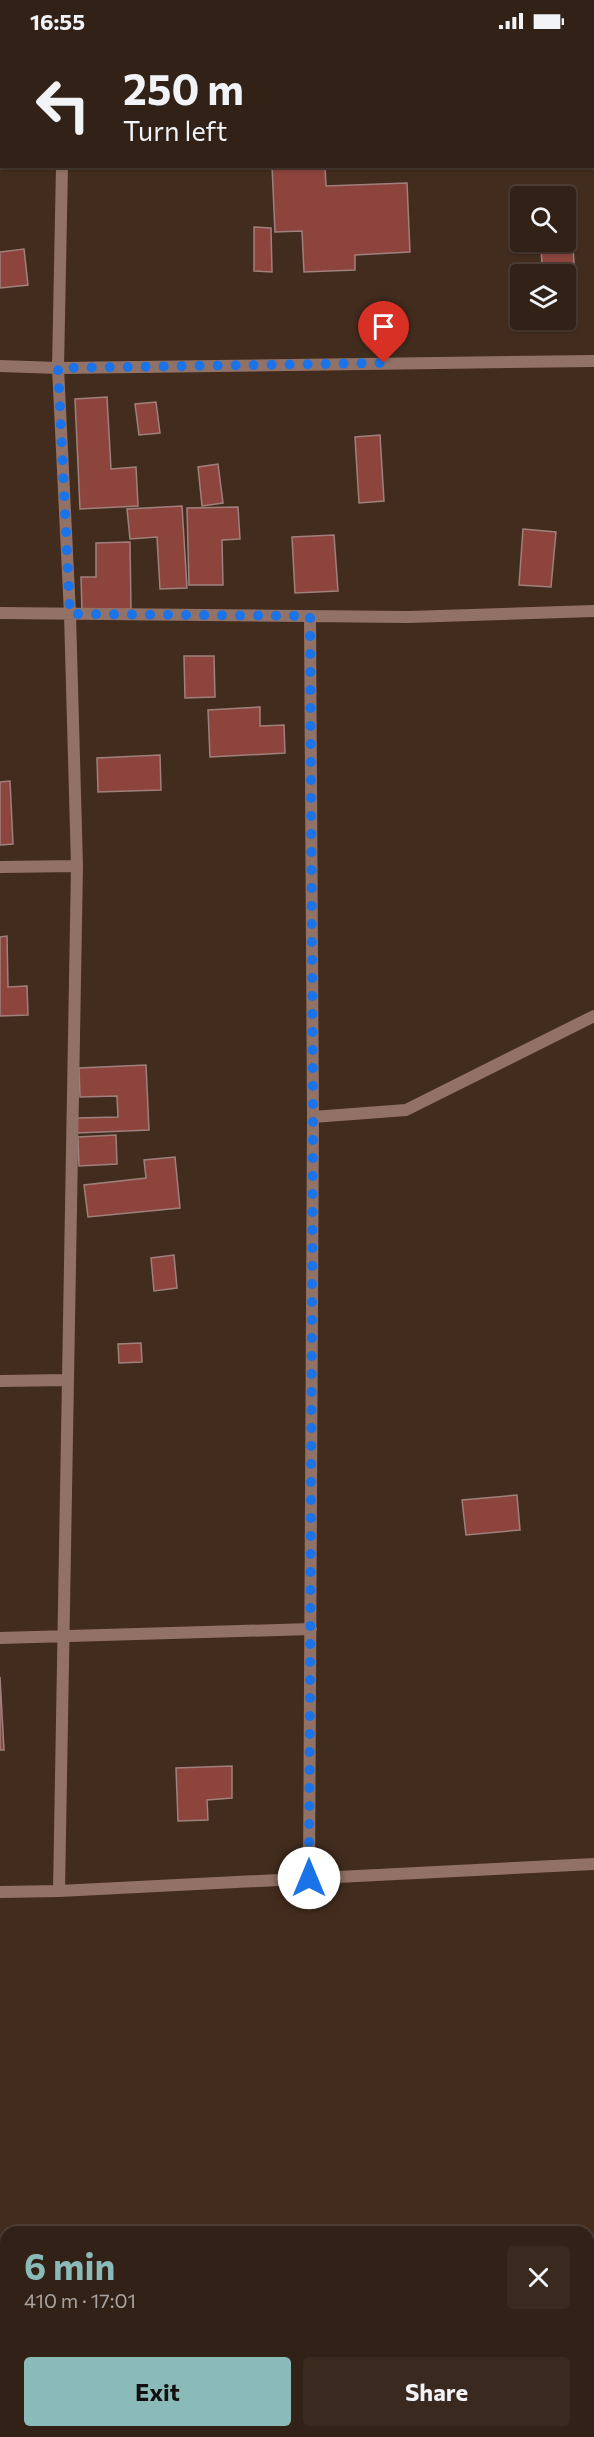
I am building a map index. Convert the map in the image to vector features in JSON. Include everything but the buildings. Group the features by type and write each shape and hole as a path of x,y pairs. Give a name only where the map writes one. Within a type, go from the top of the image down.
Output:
{"street":[{"path":"59,1891 77,866 70,614 58,368 62,168"},
{"path":"0,366 58,368 594,361"},
{"path":"0,613 409,617 594,611"},
{"path":"309,1878 313,1117 310,616"},
{"path":"0,867 77,866"},
{"path":"313,1117 406,1110 594,1016"},
{"path":"0,1381 68,1380"},
{"path":"0,1638 311,1629"},
{"path":"0,1892 594,1864"}],"route":[{"path":"309,1878 313,1117 310,616 70,614 58,368 384,363"}]}
